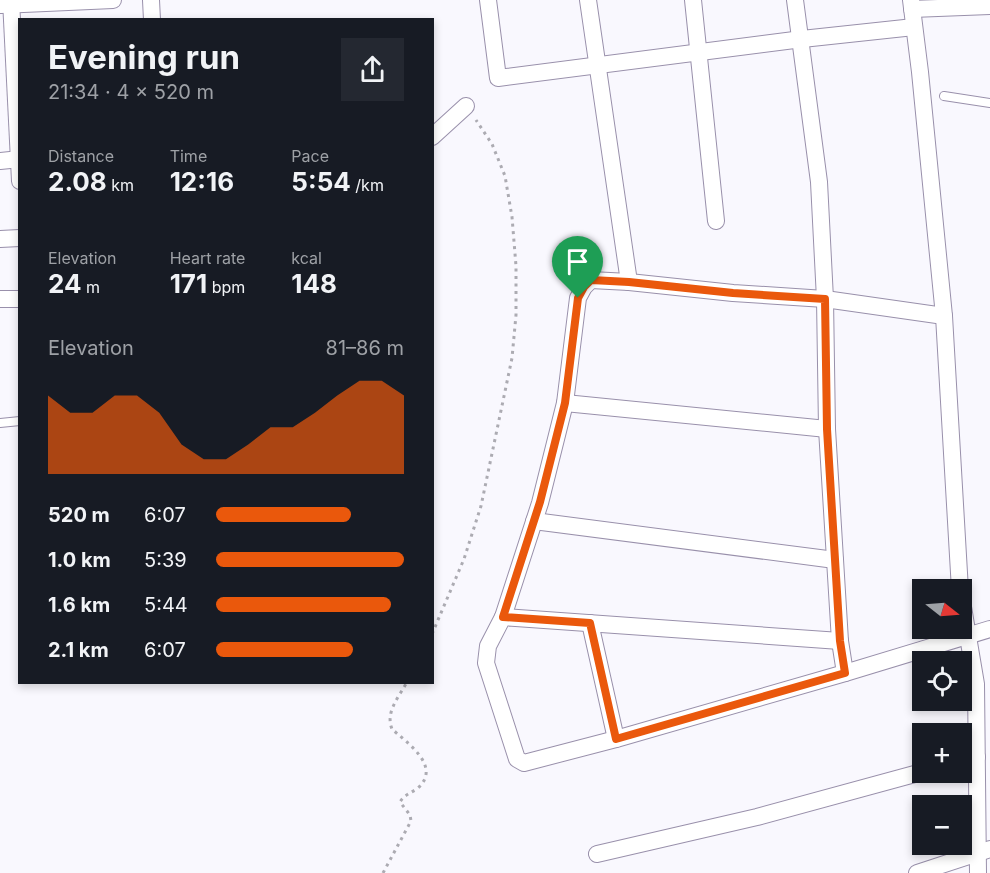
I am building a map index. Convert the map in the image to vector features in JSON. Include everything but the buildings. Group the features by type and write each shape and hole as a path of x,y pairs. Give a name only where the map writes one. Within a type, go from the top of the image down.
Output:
{"street":[{"path":"18,149 7,3 113,0"},
{"path":"151,0 152,18"},
{"path":"488,0 498,78 914,27"},
{"path":"588,0 629,282"},
{"path":"693,0 716,221"},
{"path":"795,0 802,39 819,182 825,299 827,429 840,641 845,673"},
{"path":"959,579 944,316 911,5 990,6"},
{"path":"434,135 466,106"},
{"path":"0,161 18,160"},
{"path":"0,239 18,238"},
{"path":"944,316 825,299 591,280 578,298 565,403 534,521 503,617 488,646 486,663 520,762 524,763 845,673 954,639"},
{"path":"0,299 18,298"},
{"path":"565,403 827,429"},
{"path":"534,521 835,560"},
{"path":"503,617 840,641"},
{"path":"590,623 616,739"},
{"path":"972,633 990,628"},
{"path":"968,639 976,684 976,751 984,851 978,873"},
{"path":"597,854 757,817 912,775"},
{"path":"917,873 984,851"}],"lane":[{"path":"944,96 990,103"},
{"path":"0,423 18,421"}],"path":[{"path":"434,629 464,560 481,506 512,358 516,315 516,266 506,176 492,144 466,106"},
{"path":"382,873 411,821 410,815 400,802 402,797 418,787 427,771 425,761 392,729 389,722 390,713 406,684"}],"route":[{"path":"591,280 825,299 827,429 840,641 845,673 616,739 590,623 503,617 540,502 565,403 578,298 591,280"}]}
